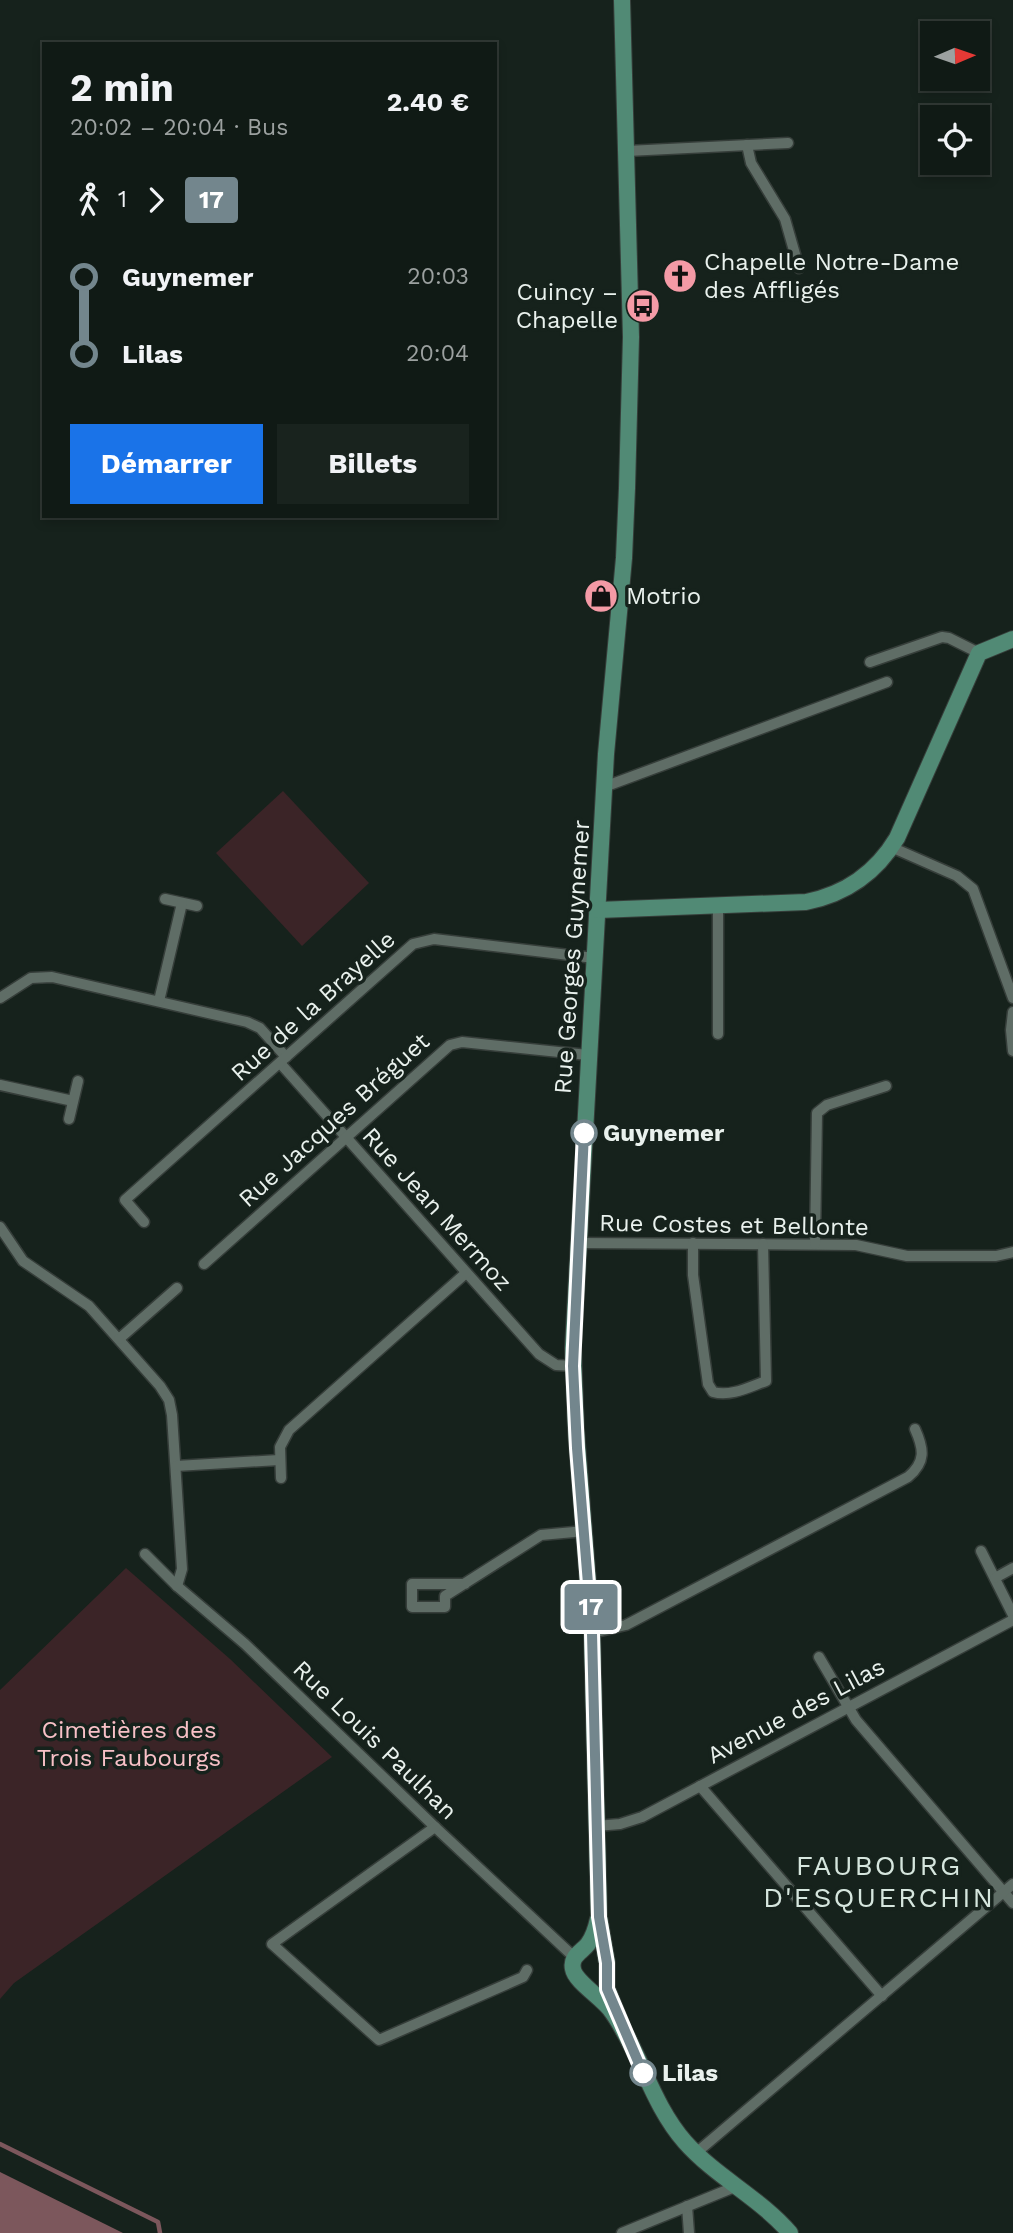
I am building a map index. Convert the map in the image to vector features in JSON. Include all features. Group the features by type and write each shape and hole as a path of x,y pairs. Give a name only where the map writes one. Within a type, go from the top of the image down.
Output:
{"main road":[{"name":"Rue Georges Guynemer","path":"622,0 631,337 630,415 624,550 604,787 573,1366 576,1439 592,1633 599,1917 607,1989 659,2105 696,2153 775,2217 790,2233"},
{"path":"598,910 806,902 830,896 860,880 891,847 979,653 1011,640"},
{"name":"Rue Georges Guynemer","path":"578,1954 595,1932 599,1917"},
{"path":"597,1950 606,1964 597,1982 583,1982 573,1972 578,1954 597,1950"},
{"name":"Rue Georges Guynemer","path":"583,1982 608,2005 624,2031"}],"street":[{"path":"627,151 788,143"},
{"path":"747,145 751,163 785,219 799,268"},
{"path":"870,662 943,637 979,653"},
{"path":"604,787 887,682"},
{"path":"891,847 957,876 973,889 1013,998"},
{"path":"165,899 197,906"},
{"path":"159,1001 181,903"},
{"path":"718,905 718,1034"},
{"name":"Rue de la Brayelle","path":"144,1222 125,1200 419,941 434,939 594,958"},
{"name":"Rue Jean Mermoz","path":"0,998 26,980 46,976 254,1024 266,1034 283,1060 345,1137 539,1354 556,1365 573,1366"},
{"path":"1013,1013 1013,1051"},
{"name":"Rue Jacques Bréguet","path":"204,1264 445,1048 462,1042 588,1055"},
{"path":"69,1119 78,1081"},
{"path":"0,1085 73,1101"},
{"path":"815,1244 817,1113 827,1105 886,1086"},
{"path":"0,1227 23,1261 83,1300 166,1392 176,1466 182,1569 177,1586"},
{"name":"Rue Costes et Bellonte","path":"578,1242 864,1245 906,1256 996,1256 1013,1252"},
{"path":"693,1243 693,1275 708,1384 713,1392 718,1394 766,1381 763,1244"},
{"path":"281,1478 280,1447 289,1430 466,1273"},
{"path":"119,1339 177,1289"},
{"path":"592,1633 626,1625 908,1477 922,1459 922,1444 915,1429"},
{"path":"176,1466 279,1460"},
{"path":"466,1584 412,1584 412,1607 445,1607 445,1596 466,1584 537,1537 585,1531"},
{"path":"981,1551 1013,1618"},
{"name":"Rue Louis Paulhan","path":"145,1553 435,1827 578,1954"},
{"path":"995,1578 1013,1569"},
{"name":"Avenue des Lilas","path":"596,1826 636,1820 1013,1618"},
{"path":"819,1657 847,1707 1013,1903"},
{"path":"700,1786 881,1996"},
{"path":"435,1827 272,1944 379,2040 523,1977 527,1970"},
{"path":"696,2153 1013,1884"},
{"path":"622,2233 737,2186"},
{"path":"687,2206 689,2233"}],"green space":[{"path":"283,791 369,883 302,946 216,853"},
{"name":"Cimetières des Trois Faubourgs","path":"126,1568 230,1659 332,1757 14,1983 0,1999 0,1690"}],"shaded area":[{"path":"0,2172 123,2233 0,2233"}],"waterway":[{"path":"0,2144 158,2222 160,2233"}],"bus line":[{"name":"17","path":"584,1133 573,1366 592,1633 599,1917 608,1966 607,1989 643,2073"}],"place":[{"name":"Chapelle Notre-Dame des Affligés","path":"680,276"},
{"name":"Cuincy – Chapelle","path":"643,306"},
{"name":"Motrio","path":"601,596"},
{"name":"Guynemer","path":"584,1133"},
{"name":"Lilas","path":"643,2073"}],"district":[{"name":"FAUBOURG D'ESQUERCHIN","path":"879,1881"}]}
